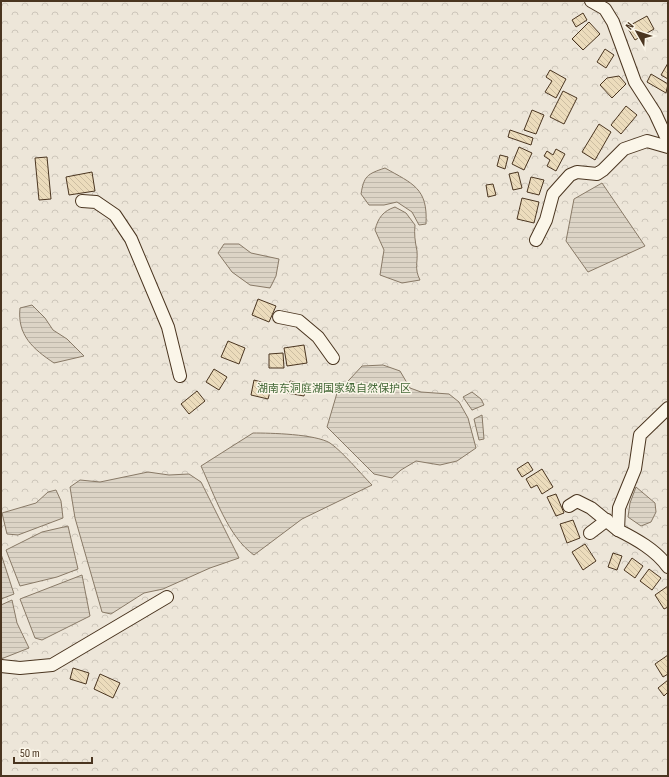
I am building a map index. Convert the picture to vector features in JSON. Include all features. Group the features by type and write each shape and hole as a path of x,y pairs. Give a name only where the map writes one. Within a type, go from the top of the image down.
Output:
{"street":[{"path":"591,1 605,9 613,22 635,82 654,113 668,141"},
{"path":"536,240 546,220 554,194 570,176 577,172 597,174 624,149 647,140 668,147"},
{"path":"82,201 96,202 115,216 131,239 168,327 180,376"},
{"path":"279,317 299,321 318,337 334,358"},
{"path":"618,530 619,508 635,469 640,435 668,408"},
{"path":"569,506 577,501 591,508 618,530 637,539 664,561 668,567"},
{"path":"590,533 607,520"},
{"path":"1,666 20,668 52,665 168,597"}],"green space":[{"name":"湖南东洞庭湖国家级自然保护区","path":"1,1 668,1 668,776 1,776"}],"shaded area":[{"path":"385,168 404,178 417,188 424,202 426,224 419,225 412,212 397,202 384,205 369,205 361,194 363,183 367,176"},
{"path":"602,183 645,246 588,272 566,241 574,199"},
{"path":"395,207 406,213 415,225 417,269 420,280 402,283 380,275 384,250 375,230 382,216 387,211"},
{"path":"224,244 239,244 251,253 279,259 276,276 270,288 250,285 232,272 218,253"},
{"path":"32,305 45,318 53,330 67,339 84,356 54,363 33,347 24,334 20,318 20,308"},
{"path":"383,365 400,371 410,388 421,392 449,394 459,402 468,418 476,448 457,461 440,465 416,461 401,470 392,478 374,474 327,427 337,393 362,366"},
{"path":"472,392 481,399 484,405 472,410 463,397"},
{"path":"482,415 484,439 479,440 474,419"},
{"path":"253,433 304,436 330,443 372,485 302,519 254,555 245,547 229,526 201,466"},
{"path":"148,472 169,475 189,474 201,482 239,558 210,568 163,589 144,593 111,614 102,612 75,518 70,487 80,480 100,482"},
{"path":"636,487 655,503 656,512 651,522 641,526 628,517 630,503"},
{"path":"56,490 61,501 63,518 18,535 7,534 2,513 36,503 48,492"},
{"path":"68,526 78,569 57,577 20,586 6,550 42,532"},
{"path":"1,554 14,594 1,599"},
{"path":"82,575 90,616 42,640 35,638 20,599"},
{"path":"12,600 17,623 29,648 1,659 1,605"}],"building":[{"path":"583,13 587,20 576,27 572,20"},
{"path":"647,16 654,29 635,40 627,27"},
{"path":"589,22 600,34 583,50 572,39"},
{"path":"605,49 614,55 606,68 597,62"},
{"path":"668,63 668,79 661,75"},
{"path":"550,70 566,79 556,98 545,92 552,81 546,77"},
{"path":"651,74 668,84 666,93 647,82"},
{"path":"619,76 626,84 612,98 600,85 607,78"},
{"path":"563,91 577,98 564,124 550,117"},
{"path":"626,106 637,115 621,134 611,125"},
{"path":"532,110 544,115 536,134 524,130"},
{"path":"599,124 611,132 595,160 582,152"},
{"path":"510,130 533,138 531,145 508,137"},
{"path":"519,147 532,153 524,170 512,164"},
{"path":"556,149 565,154 556,171 547,166 550,160 544,156 547,151 553,155"},
{"path":"500,155 508,157 505,169 497,166"},
{"path":"47,157 51,199 39,200 35,158"},
{"path":"92,172 95,191 69,195 66,177"},
{"path":"518,172 522,188 513,190 509,174"},
{"path":"531,177 544,180 539,195 527,192"},
{"path":"493,184 496,195 488,197 486,185"},
{"path":"522,198 539,202 534,223 517,219"},
{"path":"258,299 276,306 269,322 252,315"},
{"path":"228,341 245,348 239,364 221,357"},
{"path":"304,345 307,363 287,366 284,348"},
{"path":"283,353 284,368 269,368 269,354"},
{"path":"214,369 227,377 219,390 206,382"},
{"path":"254,380 272,385 268,399 251,395"},
{"path":"290,381 306,385 304,396 287,393"},
{"path":"197,391 205,401 189,414 181,404"},
{"path":"528,462 533,470 522,477 517,469"},
{"path":"542,469 553,487 542,494 537,485 531,488 526,479"},
{"path":"556,494 564,513 556,516 547,497"},
{"path":"573,520 580,538 567,543 560,524"},
{"path":"585,544 596,561 583,570 572,552"},
{"path":"613,553 622,556 617,570 608,567"},
{"path":"632,558 643,566 635,578 624,570"},
{"path":"649,569 661,578 652,590 640,581"},
{"path":"668,586 668,607 664,609 655,595"},
{"path":"668,655 668,674 663,677 655,664"},
{"path":"73,668 89,673 86,684 70,679"},
{"path":"100,674 120,683 113,698 94,689"},
{"path":"668,680 668,692 664,696 658,688"}]}
